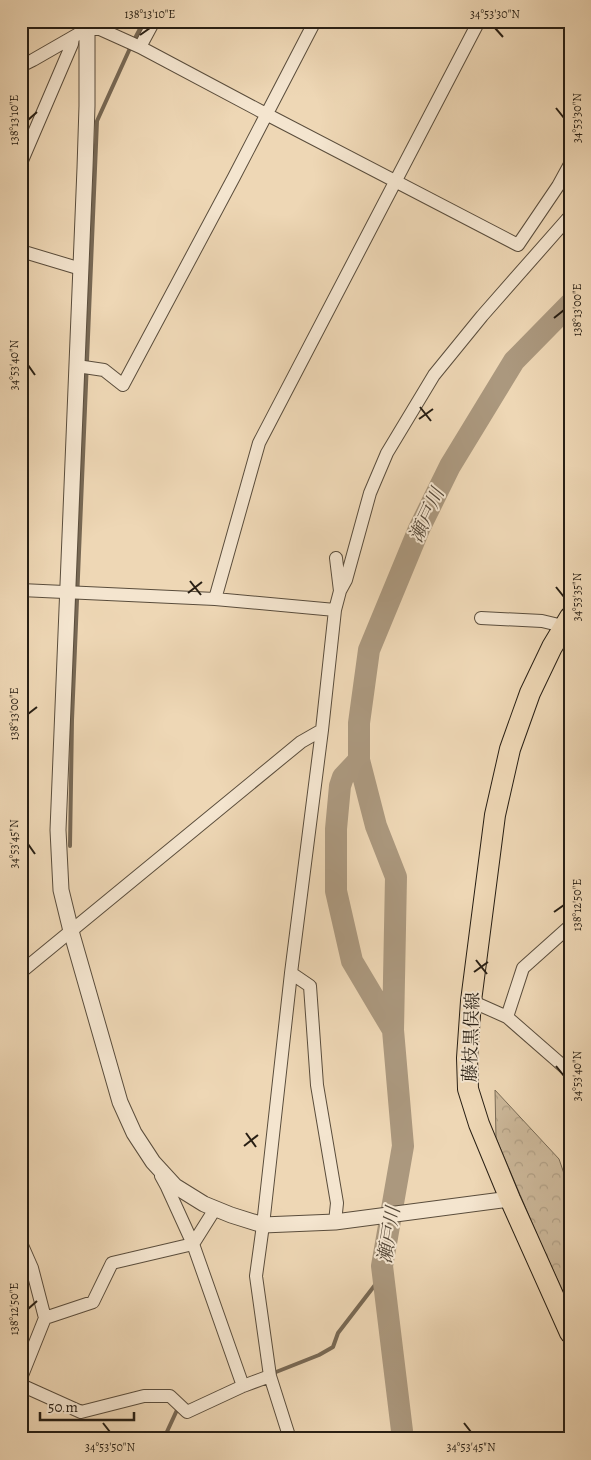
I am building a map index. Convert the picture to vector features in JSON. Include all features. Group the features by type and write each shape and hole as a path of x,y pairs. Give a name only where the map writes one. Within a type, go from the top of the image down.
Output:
{"main road":[{"name":"藤枝黒俣線","path":"566,622 530,693 510,749 495,815 471,1001 467,1058 468,1088 479,1124 510,1199 570,1333"}],"street":[{"path":"140,47 154,21"},
{"path":"77,366 104,370 123,385 315,21"},
{"path":"215,599 258,443 479,21"},
{"path":"87,25 140,47 518,244 558,186 570,164"},
{"path":"21,66 73,37 87,25"},
{"path":"87,25 87,106 58,830 61,890 70,931 120,1102 134,1133 168,1187 193,1244 243,1386"},
{"path":"21,163 72,44 73,37"},
{"path":"290,1439 270,1376 256,1276 335,610 340,591 346,580 370,493 386,453 434,375 482,316 570,216"},
{"path":"21,252 81,269"},
{"path":"336,558 340,591"},
{"path":"21,590 215,599 335,610"},
{"path":"481,618 566,622"},
{"path":"21,972 301,742 322,730"},
{"path":"507,1017 523,968 570,926"},
{"path":"291,973 310,986 317,1085 337,1203 335,1222"},
{"path":"471,1001 507,1017 570,1072"},
{"path":"152,1162 175,1186 204,1204 263,1225 335,1222 510,1199"},
{"path":"45,1318 93,1302 112,1263 193,1244 215,1209"},
{"path":"21,1243 32,1268 45,1318 21,1378"},
{"path":"21,1385 81,1412 144,1396 170,1396 187,1412 243,1386 270,1376"}],"green space":[{"path":"495,1090 559,1159 570,1191 570,1307 496,1138"}],"waterway":[{"path":"70,846 72,720 97,121 144,21"},
{"name":"瀬戸川","path":"403,1439 382,1266 403,1146 393,1030 396,877 376,826 359,760 359,723 369,650 419,529 450,466 514,361 570,304"},
{"name":"瀬戸川","path":"359,760 343,777 340,786 336,829 336,891 352,961 393,1030"},
{"path":"271,1374 319,1355 333,1347 338,1333 375,1285 382,1266"},
{"path":"162,1439 177,1410 181,1408"}]}
